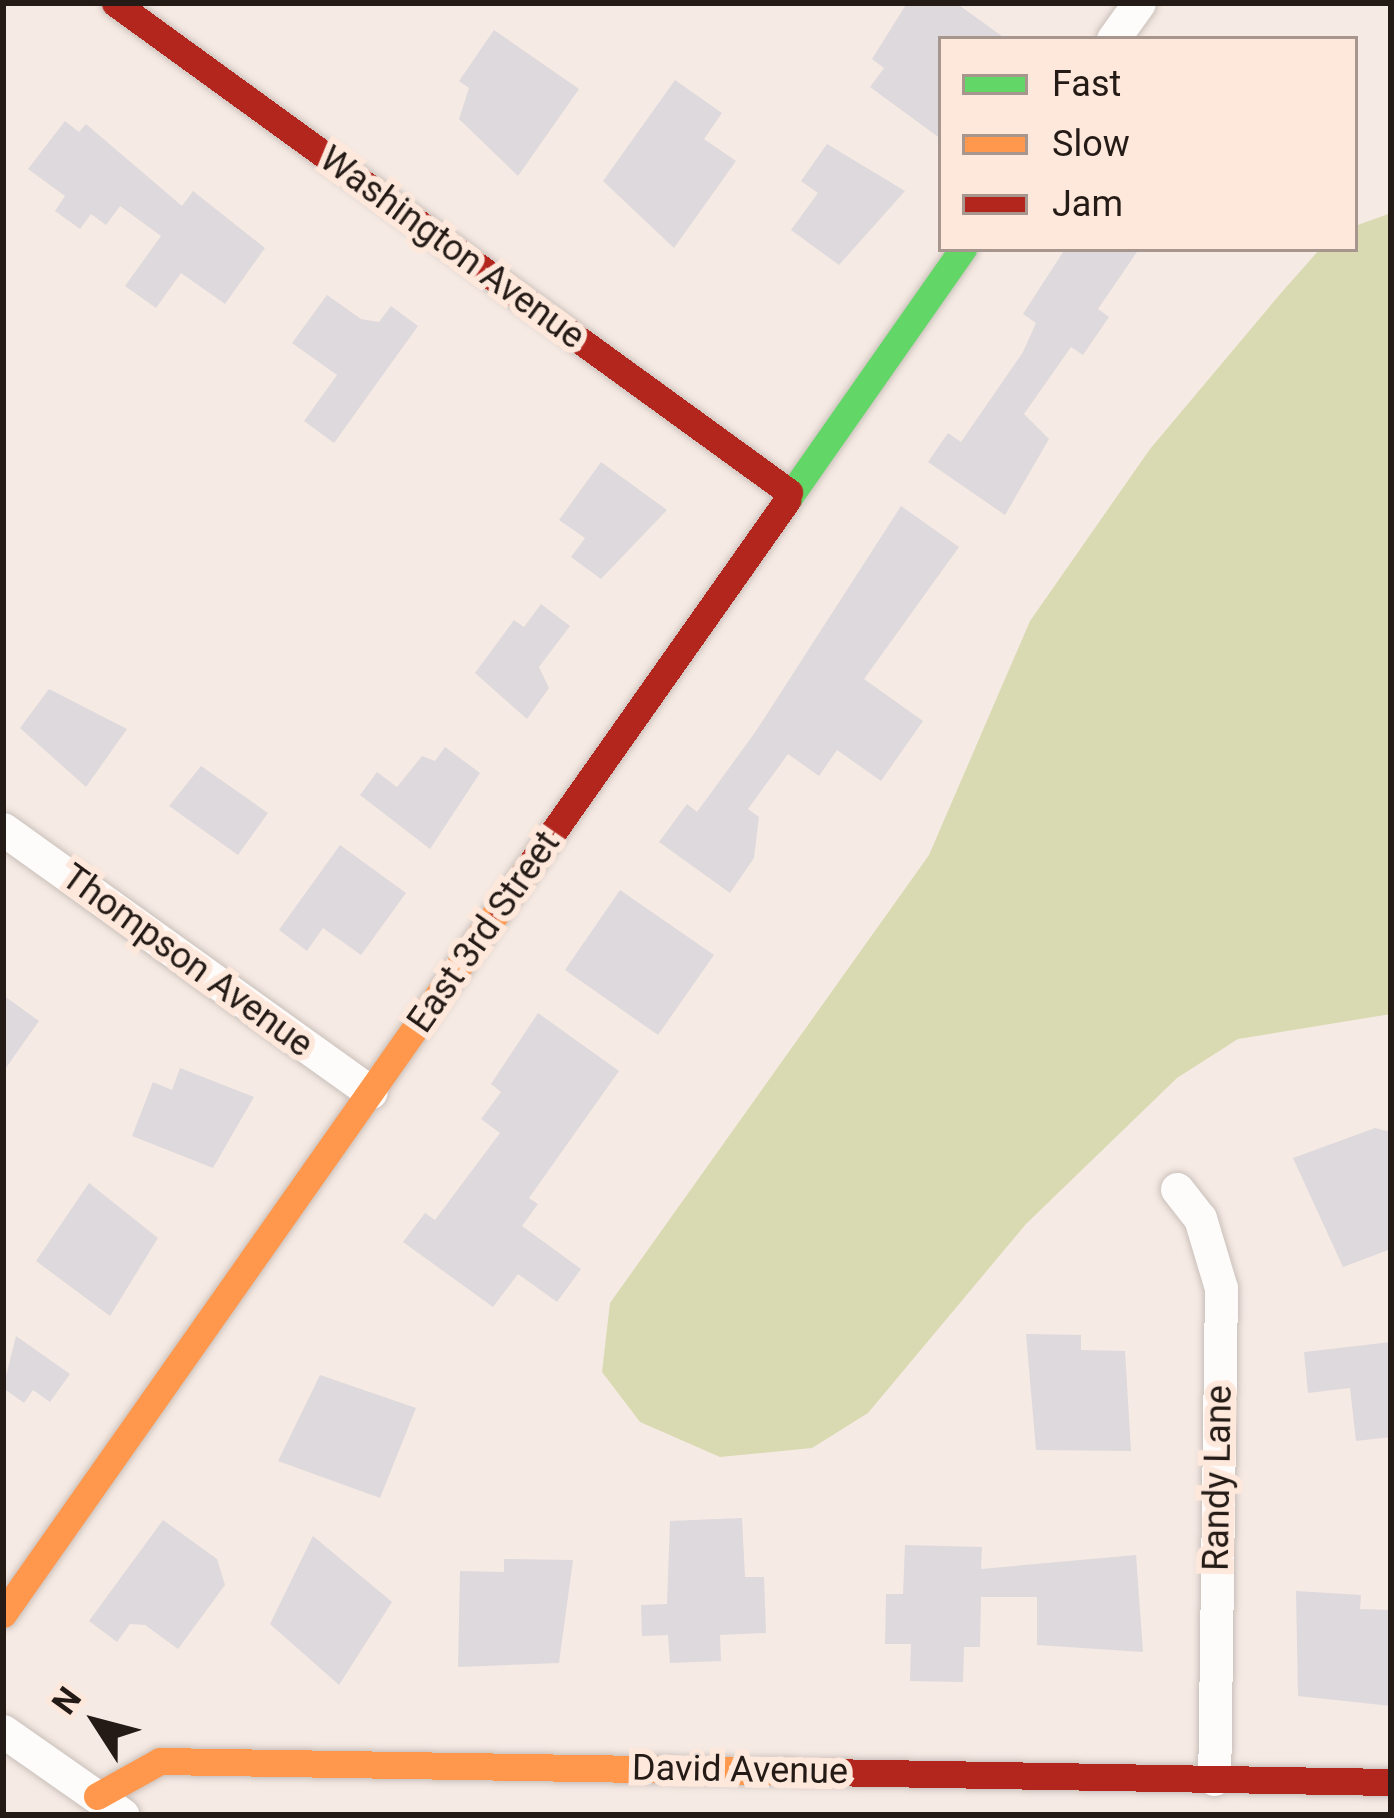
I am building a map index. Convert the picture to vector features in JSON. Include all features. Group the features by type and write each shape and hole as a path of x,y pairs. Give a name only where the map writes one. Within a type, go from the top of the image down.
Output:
{"street":[{"name":"Washington Avenue","path":"115,3 790,492"},
{"path":"1115,36 1139,3"},
{"name":"East 3rd Street","path":"3,1614 961,252"},
{"name":"Thompson Avenue","path":"3,829 371,1092"},
{"name":"Randy Lane","path":"1177,1189 1200,1218 1221,1288 1214,1779"},
{"path":"3,1731 110,1805"},
{"name":"David Avenue","path":"110,1805 160,1761 1391,1782"}],"green space":[{"path":"1391,213 1391,1014 1238,1039 1177,1078 1026,1224 868,1413 812,1448 720,1457 640,1422 602,1372 610,1303 929,855 1030,621 1150,449 1317,252 1358,252 1358,225"}],"building":[{"path":"907,3 956,3 1002,36 938,36 938,137 870,87 884,68 872,59"},
{"path":"494,30 579,89 518,176 459,119 469,88 459,81"},
{"path":"675,80 722,113 704,139 736,161 674,248 603,181"},
{"path":"65,121 79,132 86,124 182,206 193,191 265,248 225,304 181,273 156,308 125,286 161,236 120,206 106,225 91,214 80,229 55,211 65,196 28,169"},
{"path":"827,144 905,191 839,265 791,230 818,193 801,181"},
{"path":"1063,252 1137,252 1098,309 1109,317 1083,355 1071,347 1024,414 1049,439 1005,515 928,462 948,433 961,442 1023,352 1036,323 1023,314"},
{"path":"327,295 361,319 379,322 391,306 418,326 334,443 304,421 337,375 292,343"},
{"path":"601,462 667,510 601,579 571,557 585,538 559,520"},
{"path":"901,506 959,547 864,679 923,721 881,781 837,750 819,776 788,754 748,809 759,817 754,858 730,893 659,842 687,804 697,812 756,731"},
{"path":"541,604 570,626 539,667 549,688 527,719 475,673 514,620 524,627"},
{"path":"49,689 127,729 86,787 20,728"},
{"path":"445,747 480,773 430,849 360,795 377,772 397,787 422,756 435,761"},
{"path":"201,766 268,813 238,855 169,806"},
{"path":"340,845 406,893 361,955 323,928 307,951 279,930"},
{"path":"620,890 714,955 658,1035 565,970"},
{"path":"3,995 39,1021 3,1072"},
{"path":"538,1013 619,1071 529,1198 538,1204 522,1226 581,1269 557,1302 518,1274 493,1307 403,1242 425,1213 435,1220 500,1133 481,1119 501,1092 491,1084"},
{"path":"180,1068 254,1097 213,1168 132,1136 153,1082 172,1090"},
{"path":"1375,1128 1391,1132 1391,1249 1343,1267 1293,1158"},
{"path":"89,1183 158,1238 110,1316 36,1261"},
{"path":"1026,1334 1081,1335 1081,1350 1125,1351 1131,1451 1036,1450"},
{"path":"16,1336 70,1374 50,1402 33,1390 24,1403 3,1388"},
{"path":"1391,1342 1391,1437 1356,1441 1350,1388 1308,1393 1304,1352"},
{"path":"320,1375 416,1408 380,1498 278,1461"},
{"path":"742,1518 745,1577 764,1577 766,1633 720,1635 721,1661 670,1663 668,1635 642,1636 641,1605 667,1604 670,1521"},
{"path":"163,1520 217,1559 225,1585 178,1649 145,1625 130,1624 117,1642 89,1621"},
{"path":"313,1536 392,1602 339,1685 270,1624"},
{"path":"905,1545 982,1547 981,1569 1136,1555 1143,1652 1037,1645 1037,1597 981,1597 980,1647 964,1647 963,1682 910,1681 911,1644 885,1644 886,1594 903,1594"},
{"path":"504,1559 573,1560 559,1663 458,1667 460,1571 504,1572"},
{"path":"1296,1591 1361,1595 1360,1609 1391,1610 1391,1706 1298,1696"}],"traffic: fast":[{"path":"787,500 961,252"}],"traffic: slow":[{"path":"3,1614 501,906"},
{"path":"97,1796 160,1761 823,1772"}],"traffic: jam":[{"path":"115,3 789,492"},
{"path":"501,906 787,500"},
{"path":"823,1772 1391,1782"}]}
